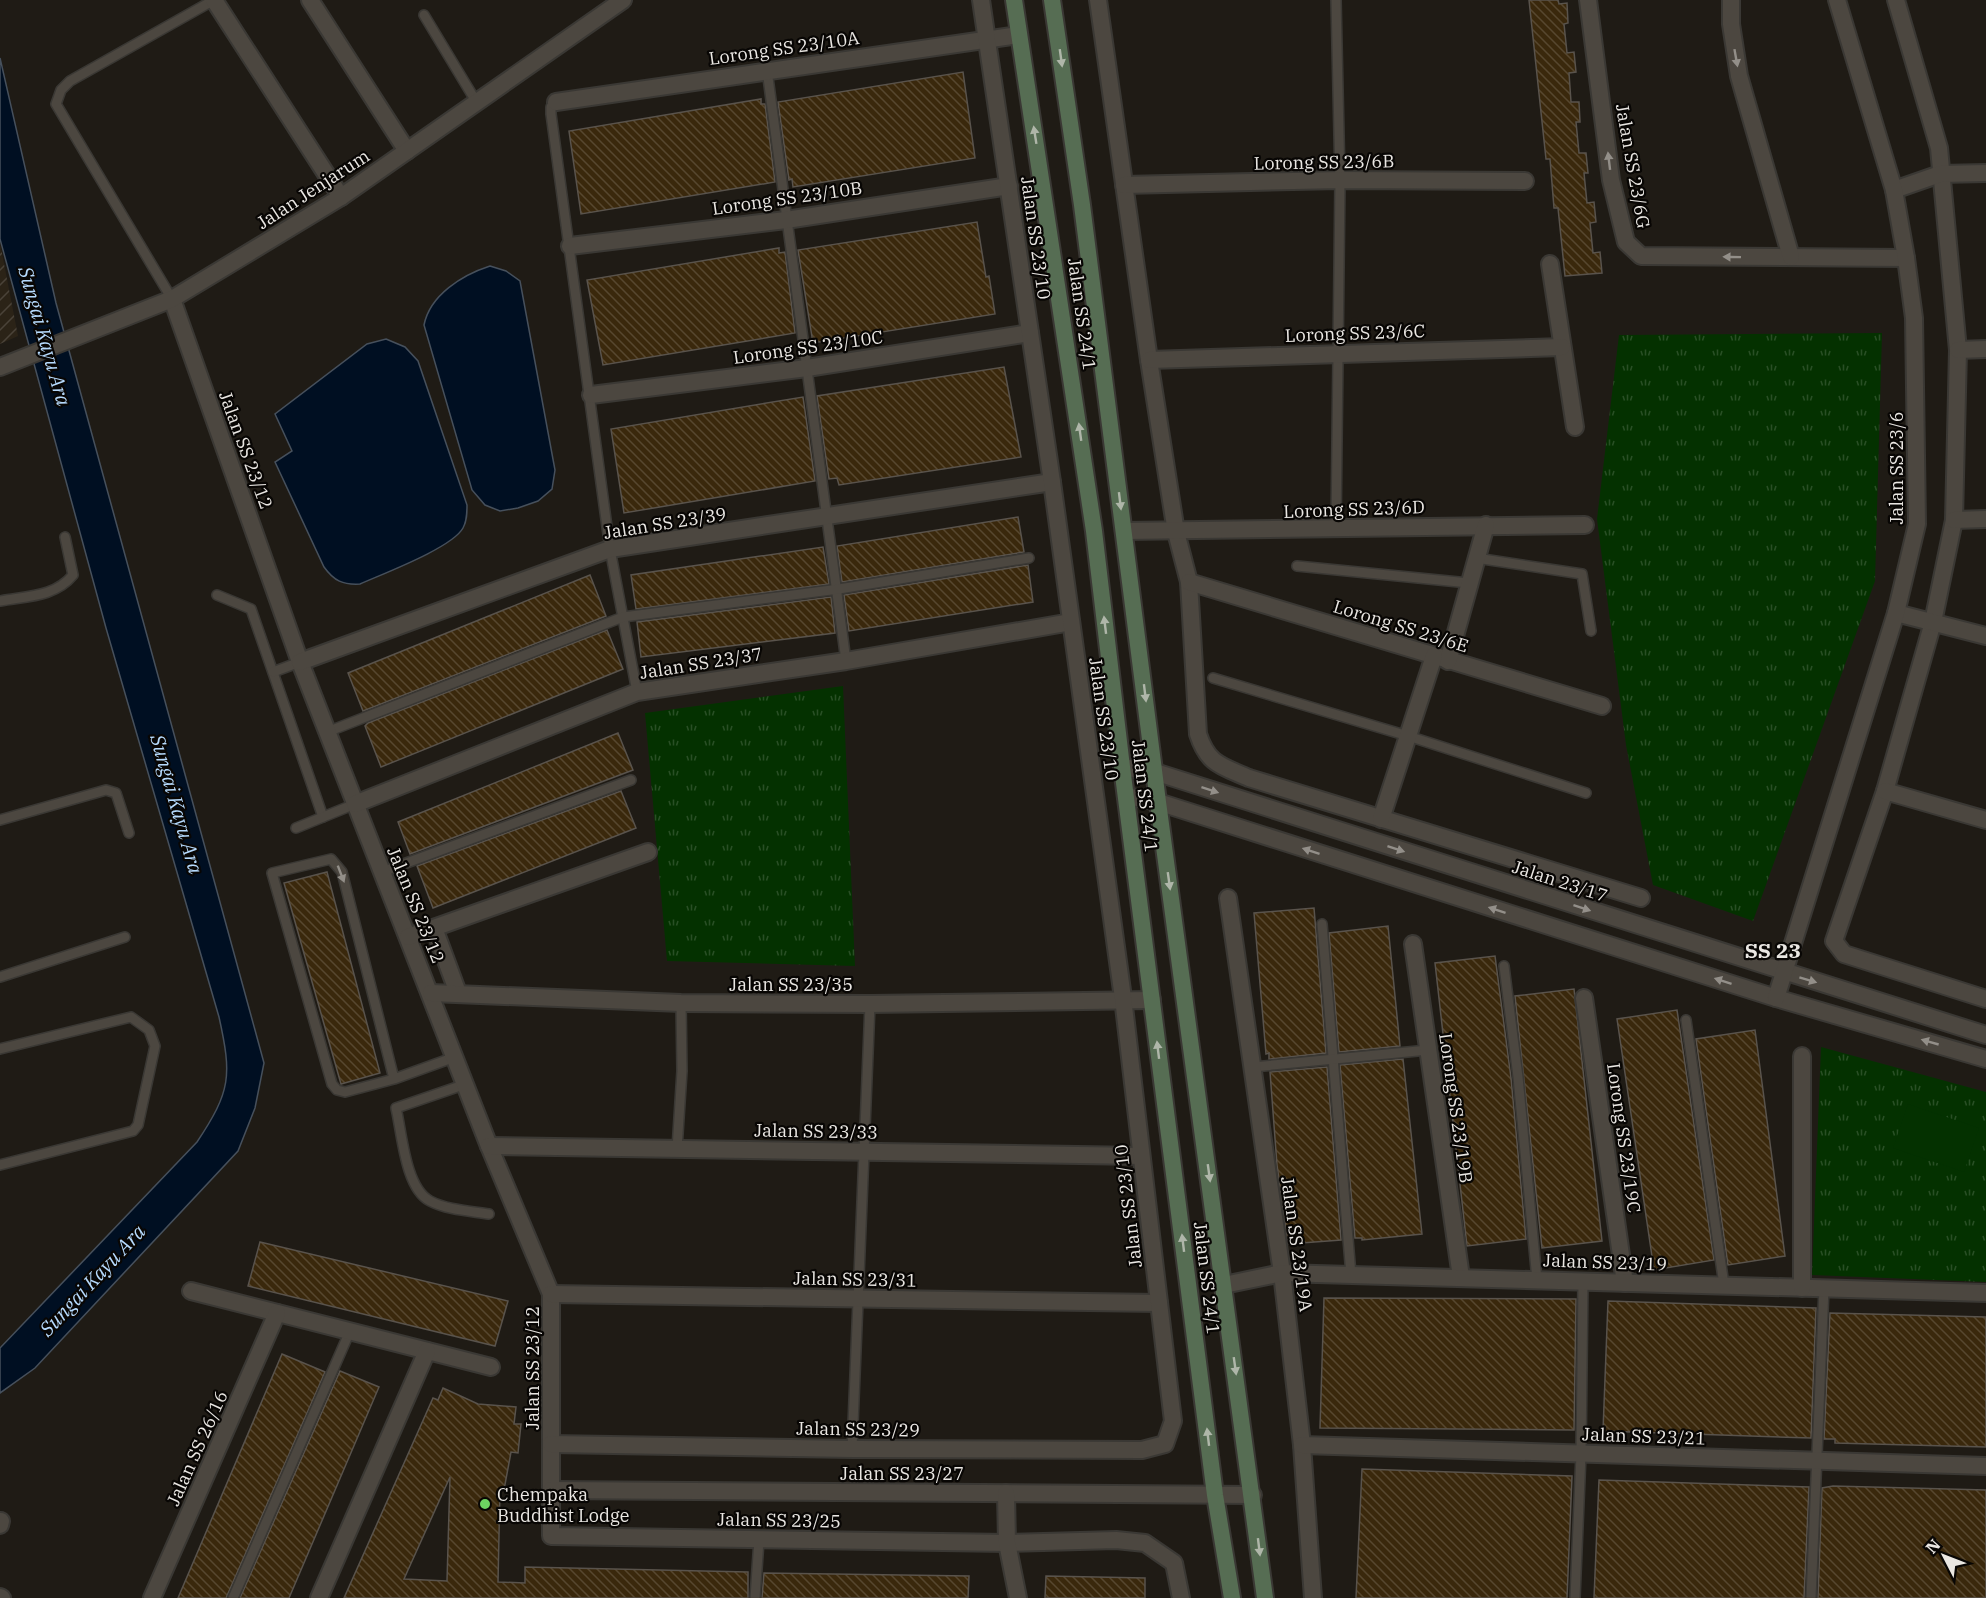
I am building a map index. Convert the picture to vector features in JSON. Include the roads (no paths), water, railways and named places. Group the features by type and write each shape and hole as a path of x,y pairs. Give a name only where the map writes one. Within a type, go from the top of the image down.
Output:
{"main road":[{"name":"Jalan SS 24/1","path":"1014,0 1094,531 1215,1495 1232,1598"},
{"name":"Jalan SS 24/1","path":"1052,0 1082,205 1158,802 1253,1495 1265,1598"}],"street":[{"path":"214,0 341,197"},
{"path":"310,0 407,151"},
{"name":"Jalan Jenjarum","path":"0,367 172,299 341,197 623,0"},
{"name":"Jalan SS 23/10","path":"981,0 1052,482 1123,998 1173,1421 1165,1444"},
{"path":"1098,0 1149,360 1176,532 1189,582 1198,734 1203,750 1212,762 1249,778 1641,897"},
{"name":"Jalan SS 23/6G","path":"1588,0 1611,180 1626,242 1641,256 1906,258"},
{"path":"1731,0 1731,24 1739,76 1791,257"},
{"name":"Jalan SS 23/6","path":"1776,998 1896,613 1917,524 1914,318 1906,258 1894,190 1837,0"},
{"path":"1896,0 1939,148 1958,350 1954,519 1934,622 1885,791 1834,941 1844,954 1986,999"},
{"name":"Lorong SS 23/10A","path":"556,102 1019,35"},
{"path":"1894,190 1940,174 1986,173"},
{"name":"Lorong SS 23/6B","path":"1124,185 1340,180 1526,181"},
{"name":"Lorong SS 23/10B","path":"570,246 786,220 1008,186"},
{"path":"1550,264 1575,427"},
{"name":"Jalan SS 23/12","path":"172,299 300,662 489,1146 551,1294 551,1536"},
{"name":"Lorong SS 23/10C","path":"591,395 807,368 1030,333"},
{"name":"Lorong SS 23/6C","path":"1149,360 1340,352 1562,347"},
{"path":"1958,350 1986,349"},
{"name":"Jalan SS 23/39","path":"300,662 610,549 1052,482"},
{"path":"1954,519 1986,519"},
{"path":"1381,819 1408,736 1469,583 1486,525"},
{"name":"Lorong SS 23/6D","path":"1124,531 1585,525"},
{"name":"Lorong SS 23/6E","path":"1189,582 1602,706"},
{"path":"1896,613 1986,636"},
{"name":"Jalan SS 23/37","path":"355,804 637,692 846,661 1071,622"},
{"name":"Jalan 23/17","path":"1122,767 1155,772 1986,1035"},
{"path":"1885,791 1986,820"},
{"path":"1126,796 1158,802 1776,998 1986,1059"},
{"path":"408,937 648,852"},
{"name":"Jalan SS 23/19A","path":"1228,898 1282,1273 1302,1445 1312,1598"},
{"path":"434,928 458,993"},
{"name":"Lorong SS 23/19B","path":"1413,945 1461,1277"},
{"name":"Jalan SS 23/35","path":"431,993 681,1003 870,1004 1123,998 1152,1000"},
{"name":"Lorong SS 23/19C","path":"1584,998 1625,1283"},
{"path":"1802,1056 1802,1288"},
{"name":"Jalan SS 23/33","path":"489,1146 1141,1156"},
{"name":"Jalan SS 23/19","path":"1224,1285 1282,1273 1986,1293"},
{"path":"191,1291 490,1367"},
{"name":"Jalan SS 23/31","path":"551,1294 1159,1303"},
{"name":"Jalan SS 26/16","path":"152,1598 277,1313"},
{"path":"319,1598 427,1351"},
{"name":"Jalan SS 23/29","path":"551,1444 852,1449 1142,1450 1165,1444"},
{"name":"Jalan SS 23/21","path":"1302,1445 1986,1466"},
{"name":"Jalan SS 23/27","path":"551,1490 1253,1495"},
{"path":"1006,1493 1007,1543 1018,1598"},
{"name":"Jalan SS 23/25","path":"551,1536 1007,1543"},
{"path":"1007,1543 1116,1540 1145,1543 1174,1563 1181,1598"}],"lane":[{"path":"172,299 56,104 61,90 70,81 214,0"},
{"path":"1336,0 1340,180 1340,352 1336,530"},
{"path":"424,15 477,103"},
{"path":"767,70 839,590 846,661"},
{"path":"556,102 551,107 551,114 591,395 610,549 637,692"},
{"path":"0,601 54,591 65,584 73,575 65,537"},
{"path":"327,732 623,617 839,590 1029,558"},
{"path":"1476,558 1582,574 1591,631"},
{"path":"1297,566 1469,583"},
{"path":"217,595 251,609 323,817"},
{"path":"273,672 300,662"},
{"path":"1213,678 1408,736 1586,793"},
{"path":"382,872 631,780"},
{"path":"0,820 106,790 116,793 129,833"},
{"path":"296,828 355,804"},
{"path":"394,1078 342,872 331,859 272,873 332,1084 337,1090 345,1092 394,1078 455,1057"},
{"path":"1322,924 1351,1275"},
{"path":"0,977 124,937"},
{"path":"1504,966 1518,1077 1537,1280"},
{"path":"677,1149 682,1071 681,1003"},
{"path":"852,1449 870,1004"},
{"path":"0,1049 131,1017 149,1030 155,1046 138,1125 132,1131 0,1165"},
{"path":"1686,1020 1724,1285"},
{"path":"1252,1066 1428,1050"},
{"path":"466,1084 396,1108 411,1177 417,1190 429,1201 489,1214"},
{"path":"1575,1598 1581,1454 1583,1281"},
{"path":"1811,1598 1824,1288"},
{"path":"233,1598 350,1332"},
{"path":"755,1598 759,1540"}],"water":[{"name":"Sungai Kayu Ara","path":"0,58 56,303 264,1063 255,1108 238,1151 35,1368 0,1393 0,1348 197,1142 217,1109 226,1082 227,1069 219,1017 106,628 0,239"},
{"path":"490,266 506,271 520,281 555,470 552,489 538,501 500,511 485,505 472,490 424,325 427,314 440,296 458,281"},
{"path":"386,339 405,347 418,361 467,505 466,517 463,528 445,544 360,584 349,584 335,579 324,567 275,462 292,451 275,414 367,344"}],"place":[{"name":"Chempaka Buddhist Lodge","path":"485,1504"}],"district":[{"name":"SS 23","path":"1773,950"}]}
